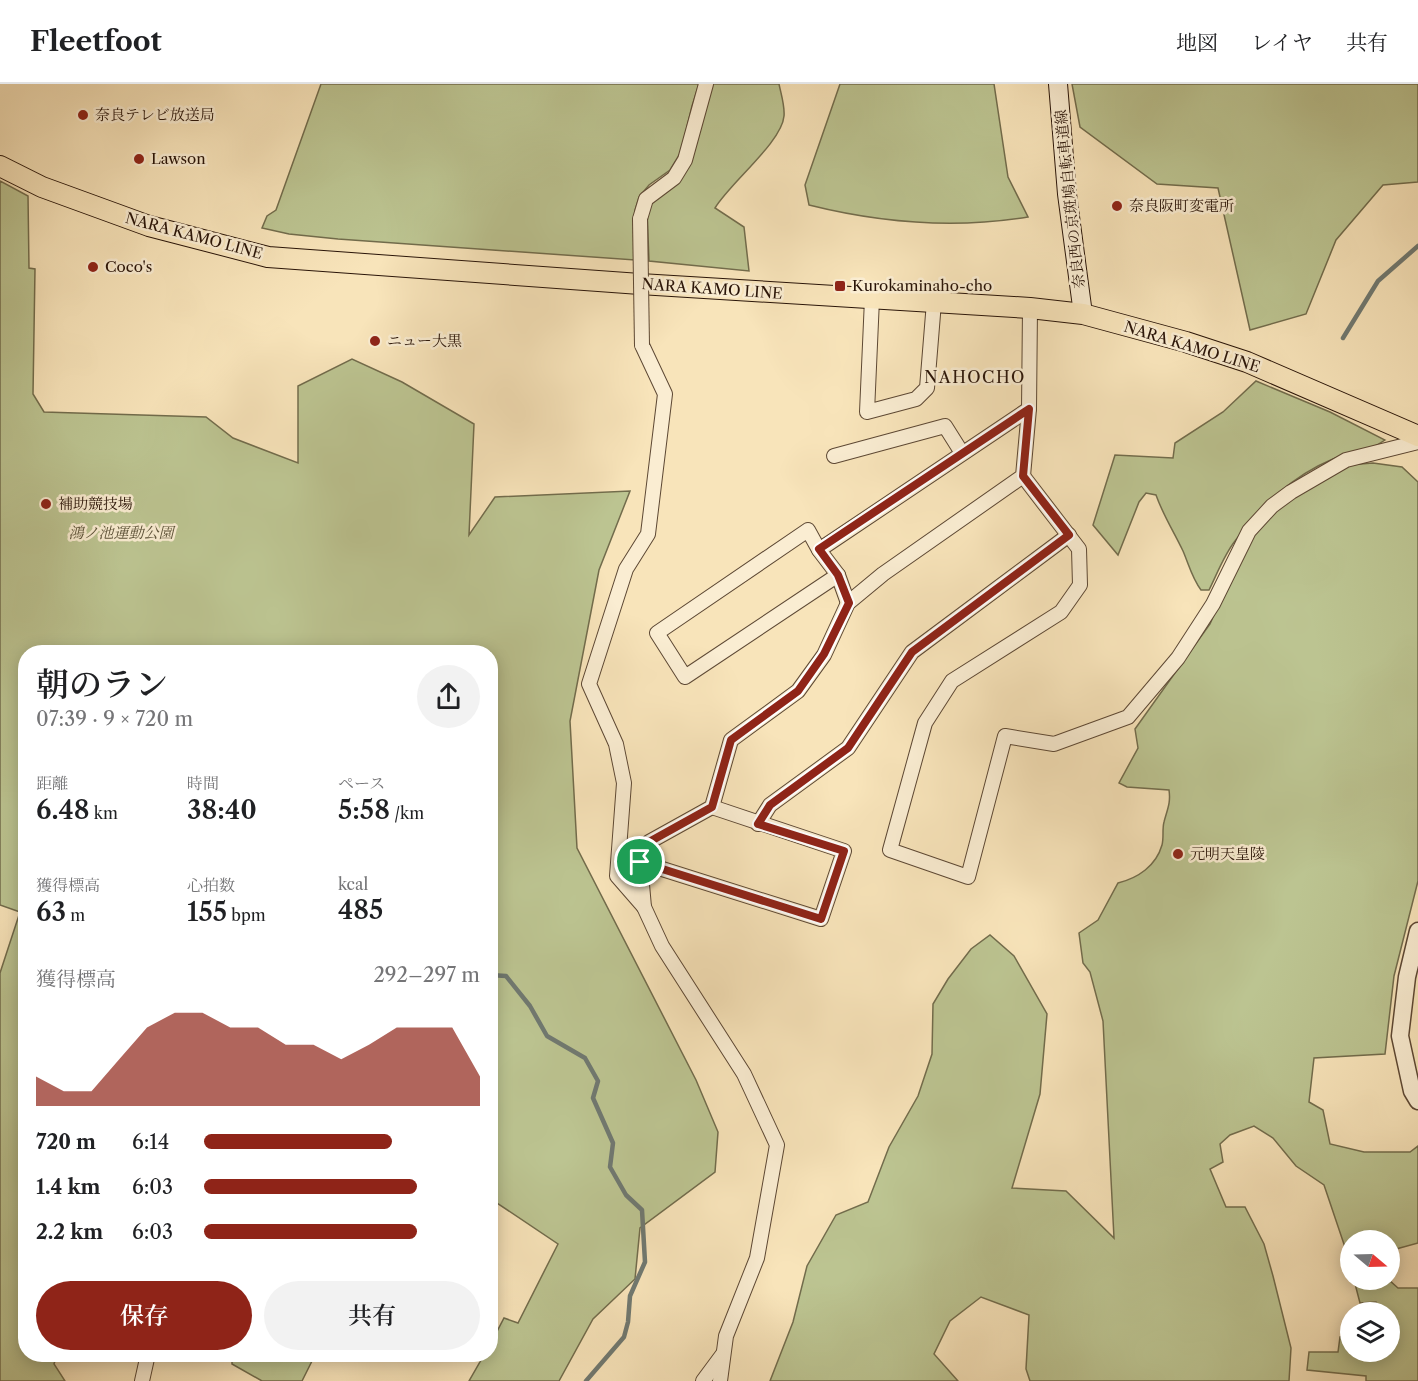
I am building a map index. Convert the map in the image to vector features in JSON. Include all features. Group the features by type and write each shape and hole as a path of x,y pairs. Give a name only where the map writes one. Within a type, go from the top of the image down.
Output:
{"main road":[{"name":"奈良西の京斑鳩自転車道線","path":"1058,84 1067,194 1083,314"},
{"name":"NARA KAMO LINE","path":"0,166 42,187 149,226 268,256 1029,308 1083,314 1186,342 1247,362 1418,436"}],"street":[{"path":"706,84 685,160 674,178 645,199 640,219 642,345 665,394 648,534 627,569 589,684 616,744 624,783 617,876 644,907 662,946 744,1074 777,1145 757,1258 726,1336 720,1381"},
{"path":"872,299 867,412 916,399 927,388 934,302"},
{"path":"1029,308 1029,409 1023,476 1079,549 1080,585 1061,612 952,681 925,723 890,850 968,877 1005,736 1054,744 1128,717 1178,658 1213,604 1250,531 1272,506 1291,492 1346,460 1418,442"},
{"path":"819,549 1029,409"},
{"path":"834,456 945,426 962,453"},
{"path":"644,907 640,862 649,842 712,807 731,740 798,691 824,654 849,603 883,574 1023,476"},
{"path":"838,575 685,677 657,633 808,530 838,575 849,603"},
{"path":"758,824 770,805 848,748 912,652 1069,535"},
{"path":"640,862 821,919 844,851 712,807"},
{"path":"1418,931 1407,976 1400,1036 1412,1091 1418,1101"},
{"path":"703,1381 724,1352"},
{"path":"142,1381 146,1362"}],"green space":[{"path":"321,84 699,84 681,152 670,170 649,185 639,197 635,210 635,260 338,239 289,234 262,228 267,216 276,210"},
{"path":"710,84 779,84 783,100 784,116 774,138 715,208 744,227 749,271 649,261 647,209 650,202 671,187"},
{"path":"840,84 994,84 1008,177 1028,217 973,223 918,222 863,216 809,205 805,185"},
{"path":"1072,84 1418,84 1418,182 1383,185 1336,240 1306,314 1250,330 1218,188 1157,184 1080,127"},
{"name":"鴻ノ池運動公園","path":"0,181 28,196 29,268 35,269 33,394 44,412 206,417 233,438 298,463 298,386 352,359 402,382 474,424 469,535 495,497 630,491 599,570 570,721 577,848 696,1080 718,1132 715,1172 640,1228 635,1279 593,1319 559,1381 469,1381 480,1362 498,1362 498,1330 504,1318 518,1323 558,1244 498,1204 498,645 18,645 18,911 0,905"},
{"path":"1256,381 1330,412 1385,440 1373,447 1339,457 1319,466 1278,493 1255,516 1231,546 1209,590 1201,590 1195,581 1156,495 1146,493 1139,502 1118,555 1093,525 1115,455 1173,458 1175,443 1223,412"},
{"path":"1373,463 1402,467 1418,482 1418,881 1394,976 1385,1054 1314,1058 1309,1102 1323,1110 1330,1144 1364,1152 1410,1152 1418,1146 1418,1243 1400,1248 1400,1230 1340,1230 1340,1232 1324,1185 1296,1166 1273,1138 1254,1126 1230,1135 1220,1144 1223,1162 1210,1169 1226,1207 1245,1207 1264,1244 1291,1348 1289,1381 1030,1381 1026,1369 1029,1315 981,1297 950,1321 934,1354 958,1381 770,1381 793,1322 807,1266 836,1215 868,1202 889,1147 918,1096 932,1054 933,1004 948,979 971,949 990,935 1014,956 1047,1014 1040,1094 1012,1188 1066,1191 1114,1238 1103,1021 1090,972 1083,963 1079,933 1098,920 1118,883 1132,878 1151,865 1162,845 1169,790 1127,787 1119,783 1138,748 1135,729 1210,624 1243,549 1253,534 1279,506 1348,465"},
{"path":"18,918 18,1362 55,1362 65,1381 0,1381 0,973"},
{"path":"1418,1288 1418,1381 1366,1381 1366,1376 1307,1370 1309,1352 1338,1352 1340,1337 1340,1362 1400,1362 1400,1302 1360,1302 1357,1290"},
{"path":"232,1362 312,1362 302,1381 262,1381"}],"waterway":[{"path":"1343,338 1378,281 1418,246"},
{"path":"498,976 506,976 530,1006 547,1036 585,1058 598,1081 593,1098 613,1143 610,1167 626,1195 642,1210 645,1262 630,1296 624,1337 586,1381"}],"place":[{"name":"奈良テレビ放送局","path":"83,115"},
{"name":"Lawson","path":"139,159"},
{"name":"奈良阪町変電所","path":"1117,206"},
{"name":"Coco's","path":"93,267"},
{"name":"Kurokaminaho-cho","path":"840,286"},
{"name":"ニュー大黒","path":"375,341"},
{"name":"補助競技場","path":"46,504"},
{"name":"元明天皇陵","path":"1178,854"}],"district":[{"name":"NAHOCHO","path":"975,377"}],"route":[{"path":"1029,409 1023,476 1069,535 912,652 848,748 770,805 758,824 844,851 821,919 640,862 649,842 712,807 731,740 798,691 824,654 849,603 838,575 819,549 1029,409"}]}
